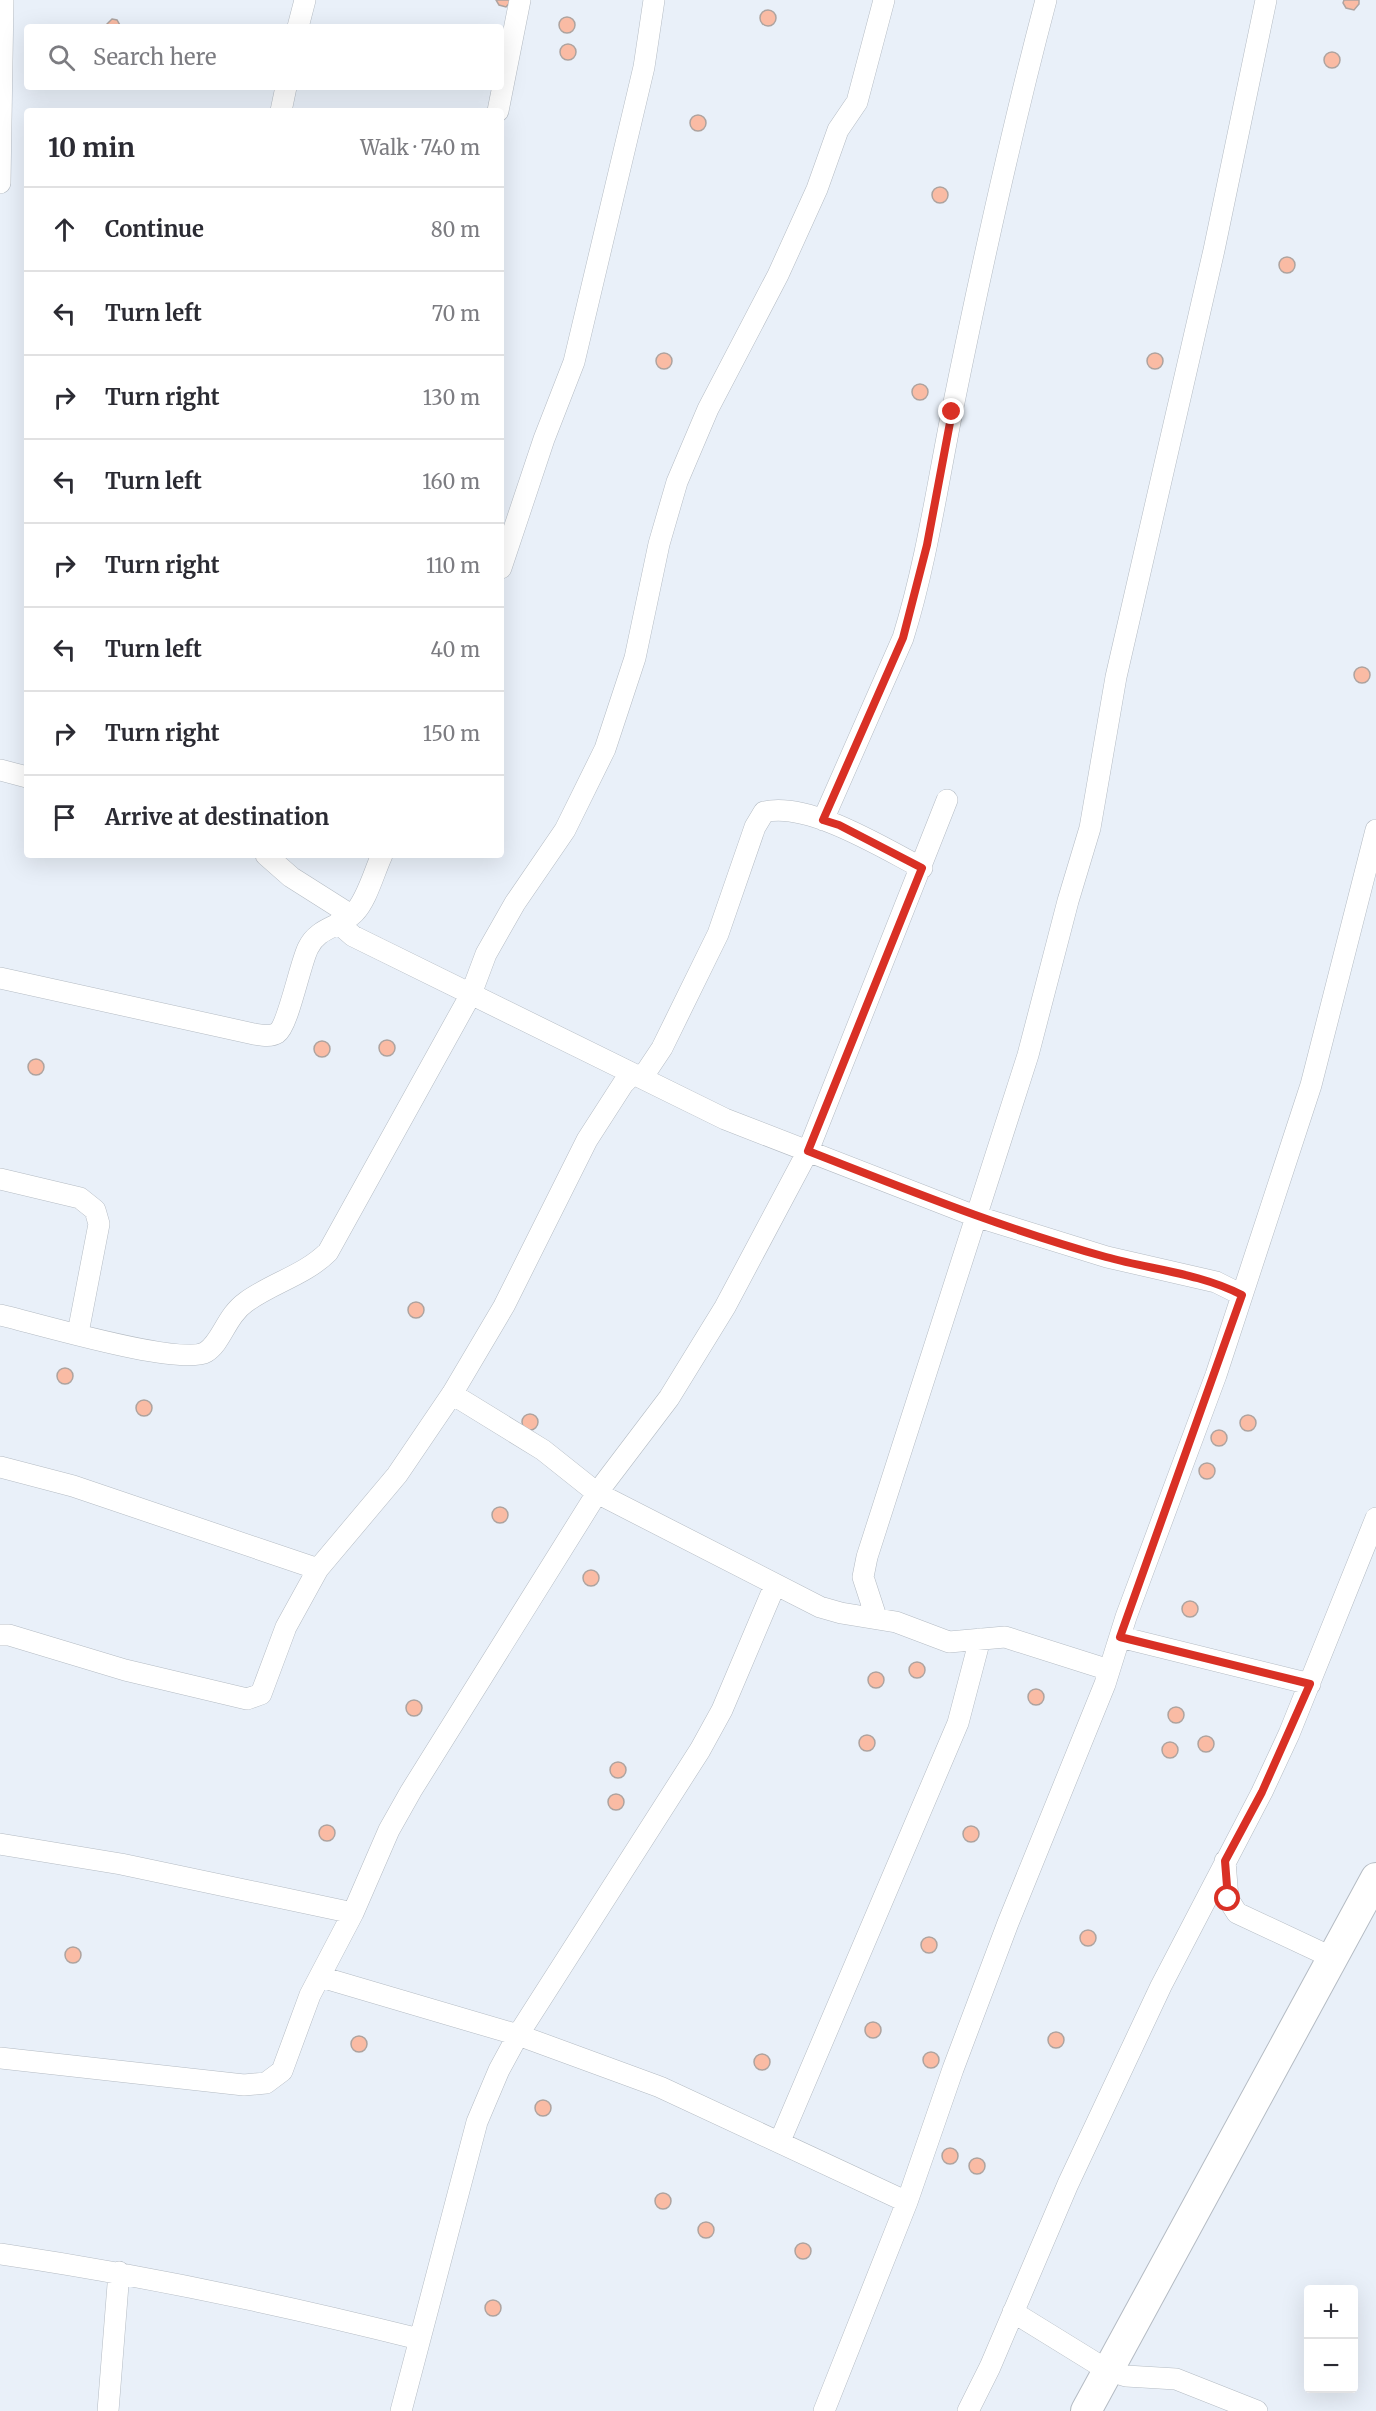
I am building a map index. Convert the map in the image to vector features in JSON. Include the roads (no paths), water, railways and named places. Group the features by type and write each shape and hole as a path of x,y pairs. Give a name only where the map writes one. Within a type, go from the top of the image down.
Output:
{"street":[{"path":"0,183 3,0"},
{"path":"299,24 305,0"},
{"path":"504,81 520,0"},
{"path":"504,559 544,439 574,362 639,89 654,0"},
{"path":"0,1315 152,1352 197,1356 210,1349 232,1313 246,1302 318,1262 328,1252 422,1078 471,994 486,954 515,903 565,830 605,749 635,658 658,544 678,482 708,409 778,275 817,189 838,130 857,102 884,0"},
{"path":"823,820 903,638 909,619 927,545 990,229 1046,0"},
{"path":"876,1617 862,1577 1028,1055 1089,828 1116,677 1214,250 1266,0"},
{"path":"282,108 285,90"},
{"path":"499,108 502,90"},
{"path":"0,770 24,776"},
{"path":"0,2058 226,2083 266,2083 282,2071 310,1995 353,1913 389,1830 411,1791 597,1493 669,1398 725,1307 808,1151 947,800"},
{"path":"0,1635 9,1635 125,1670 254,1699 266,1689 286,1627 318,1569 397,1475 452,1394 504,1306 587,1140 623,1084 638,1076 662,1048 717,934 755,827 764,812 775,810 839,825 922,868"},
{"path":"824,2411 907,2202 957,2059 1109,1670 1242,1295 1311,1085 1376,830"},
{"path":"269,858 345,919 352,936 725,1119 975,1216 1107,1257 1216,1282 1242,1295"},
{"path":"0,978 254,1034 274,1035 279,1032 286,1015 300,967 313,938 321,930 345,919 356,910 381,858"},
{"path":"0,1179 80,1198 95,1210 99,1224 78,1333"},
{"path":"452,1394 543,1450 597,1493 820,1606 842,1613 896,1622 949,1642 1005,1637 1109,1670"},
{"path":"0,1467 73,1486 318,1569"},
{"path":"968,2411 990,2367 1077,2163 1161,1986 1262,1792 1310,1684 1376,1518"},
{"path":"401,2411 477,2122 499,2070 518,2035 700,1750 722,1710 775,1585"},
{"path":"1120,1637 1310,1684"},
{"path":"780,2141 958,1723 980,1639"},
{"path":"0,1844 121,1864 353,1913"},
{"path":"1225,1861 1228,1899 1237,1913 1331,1957"},
{"path":"1086,2411 1376,1878"},
{"path":"321,1977 518,2035 660,2087 907,2202"},
{"path":"0,2254 118,2272 289,2306 419,2340"},
{"path":"108,2411 118,2272"},
{"path":"1012,2312 1107,2370 1126,2376 1176,2379 1257,2411"}]}
